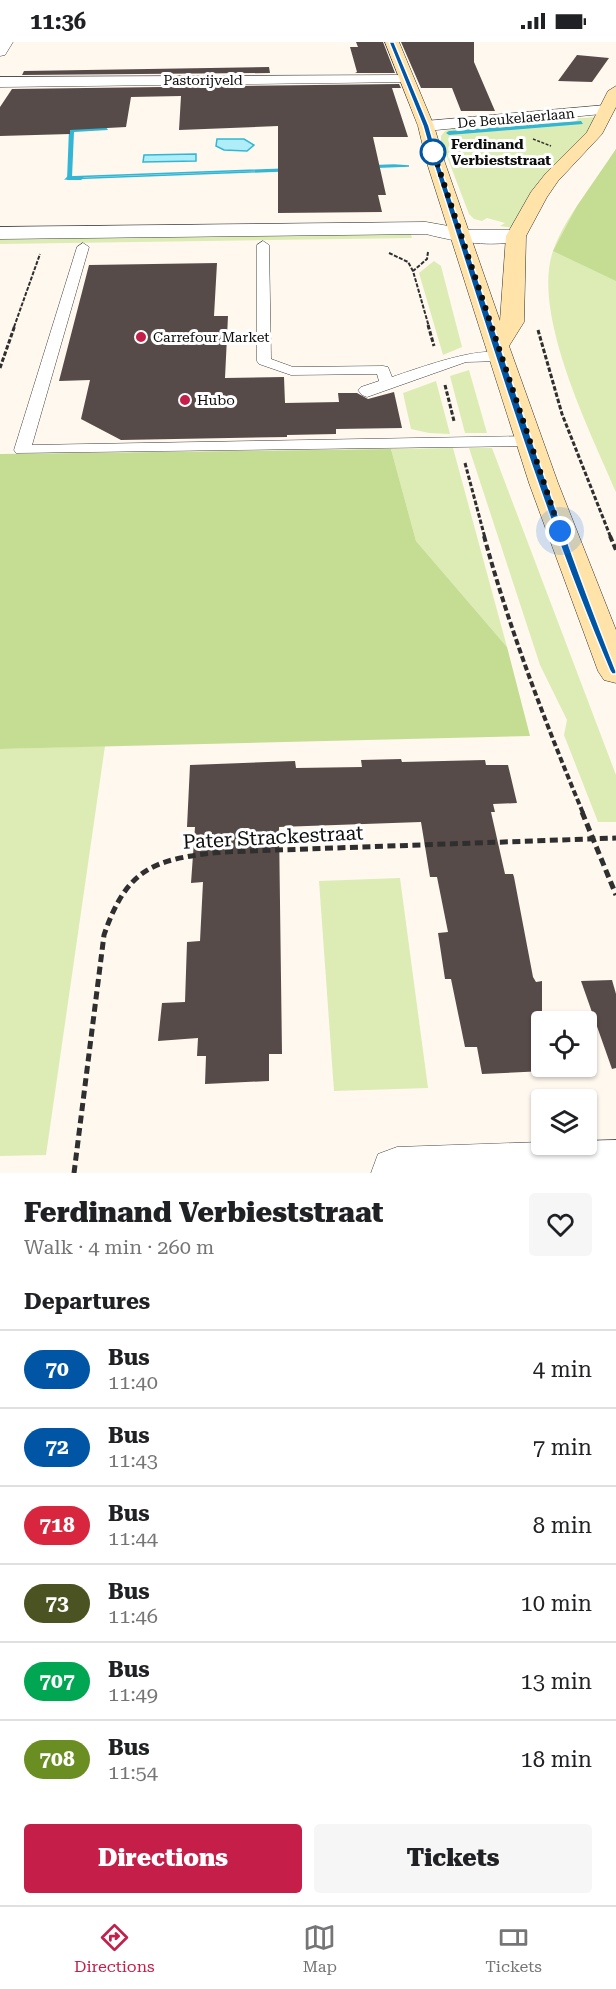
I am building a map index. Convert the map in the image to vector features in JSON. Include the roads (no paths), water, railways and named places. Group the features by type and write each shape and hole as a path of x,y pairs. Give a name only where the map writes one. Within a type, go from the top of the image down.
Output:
{"main road":[{"path":"392,42 426,126 529,441 584,596 616,671"},
{"name":"De Beukelaerlaan","path":"516,236 538,196 552,177 594,134 616,91"},
{"path":"500,351 512,322 516,236"}],"street":[{"path":"0,52 6,42"},
{"name":"Pastorijveld","path":"0,81 407,79"},
{"name":"De Beukelaerlaan","path":"426,126 606,110"},
{"path":"0,233 426,228 461,237 516,236"},
{"path":"0,248 428,244 461,237"},
{"path":"397,1173 616,1166"}],"lane":[{"path":"263,245 264,361 291,371 383,370 387,384"},
{"path":"83,247 22,450 373,436 460,442 529,441"},
{"path":"367,392 366,390 465,358 500,351"}],"water":[{"path":"217,139 244,139 254,145 247,151 224,150 216,146"},
{"path":"196,154 196,161 143,162 144,155"},
{"path":"409,166 66,179 68,177"}],"waterway":[{"path":"449,133 581,123"},
{"path":"81,178 69,179 71,130 106,129"}],"place":[{"name":"Ferdinand Verbieststraat","path":"433,152"},
{"name":"Carrefour Market","path":"141,337"},
{"name":"Hubo","path":"185,400"}]}
